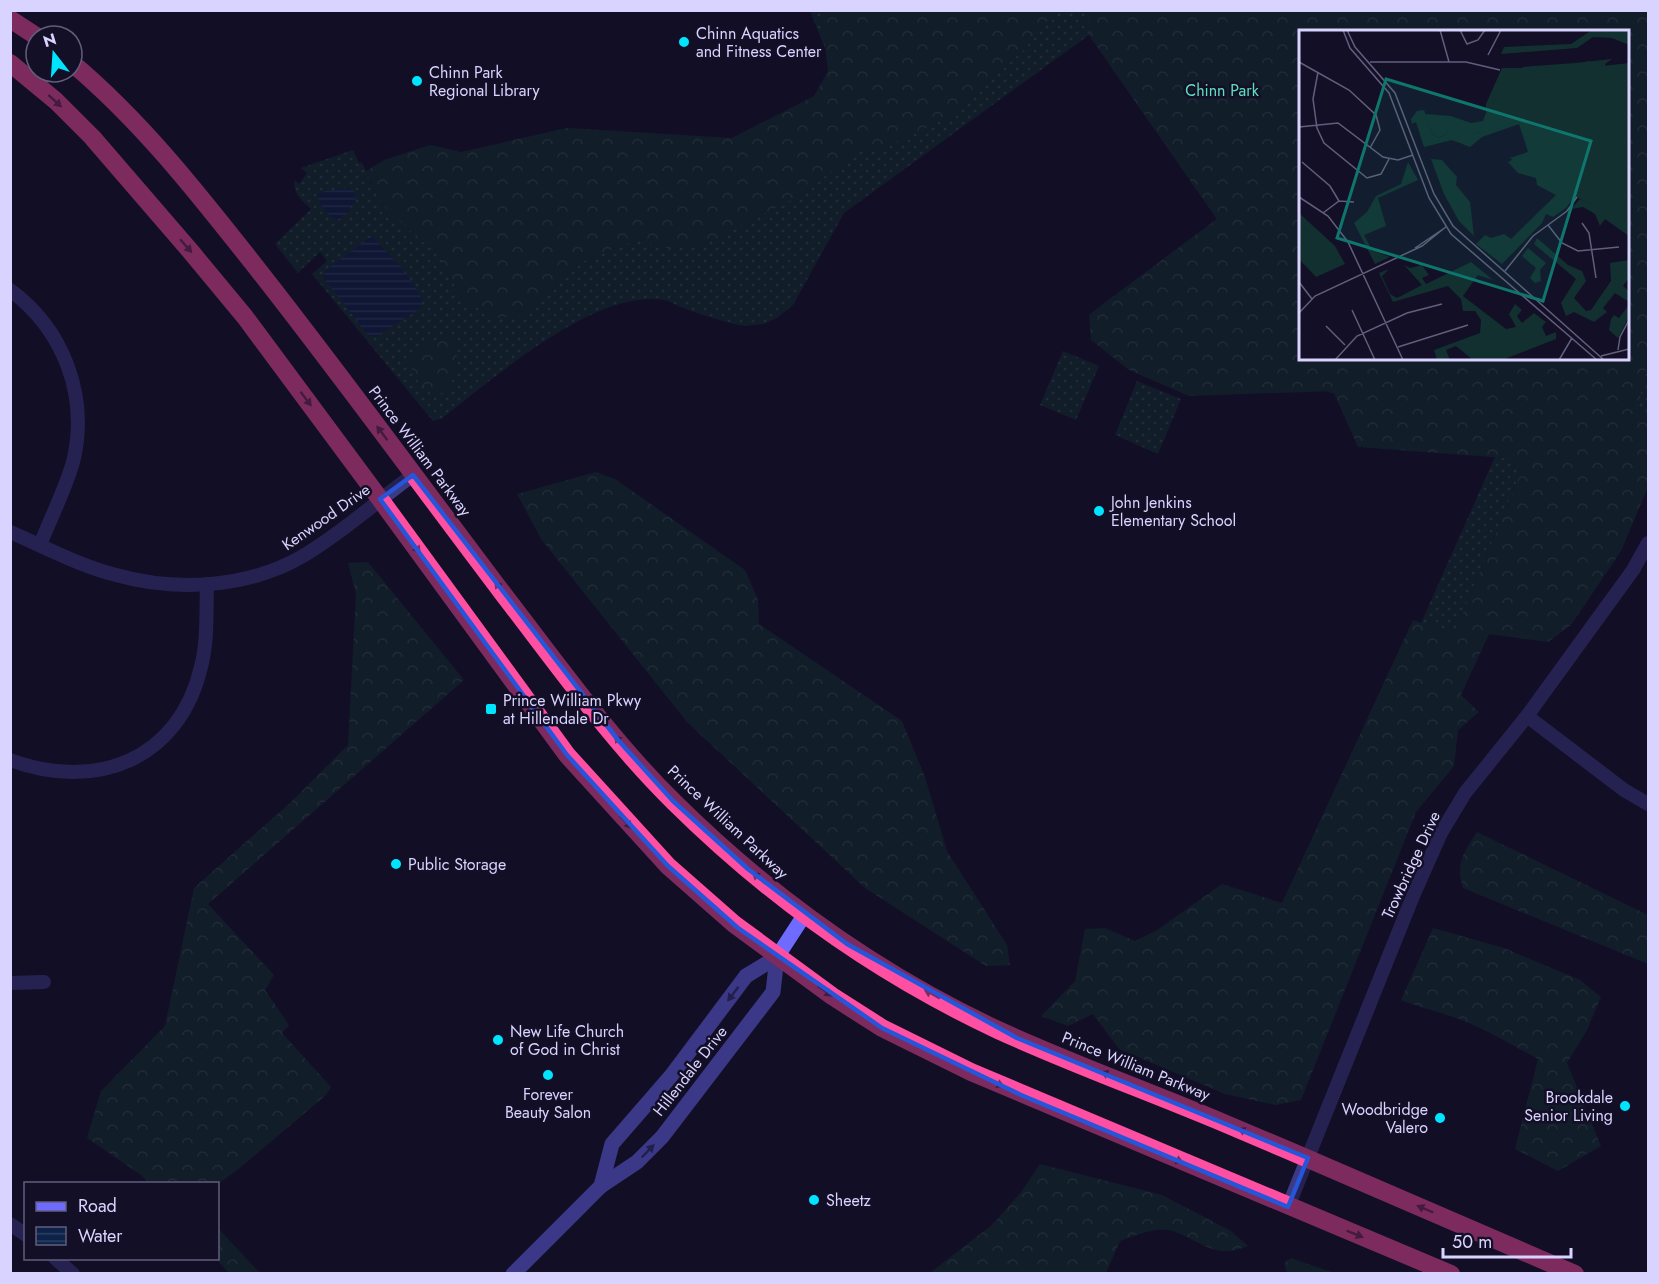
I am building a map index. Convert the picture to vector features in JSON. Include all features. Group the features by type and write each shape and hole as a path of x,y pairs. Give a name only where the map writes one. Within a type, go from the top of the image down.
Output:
{"highway":[{"path":"10,19 24,28"},
{"path":"10,63 56,101 92,137 245,317 567,755 668,866 734,924 832,996 882,1028 971,1072 1451,1274"},
{"name":"Prince William Parkway","path":"84,73 154,142 194,189 301,324 564,674 673,801 739,862 805,915 899,976 997,1029 1308,1158 1575,1274"}],"main road":[{"name":"Hillendale Drive","path":"601,1185 612,1144 671,1076 746,976 777,957 805,915"},
{"name":"Hillendale Drive","path":"513,1274 601,1185 637,1162 662,1137 773,992 777,957"}],"street":[{"path":"10,290 32,308 49,327 60,345 75,391 78,417 73,460 40,545"},
{"name":"Kenwood Drive","path":"10,532 92,568 117,576 156,583 207,584 241,580 272,571 302,556 413,475"},
{"name":"Trowbridge Drive","path":"1288,1207 1413,896 1441,833 1465,793 1527,716 1633,570 1648,543"},
{"path":"10,760 48,771 84,773 107,769 124,762 149,749 166,735 194,693 202,666 207,584"},
{"path":"1527,716 1624,790 1648,804"},
{"path":"10,983 44,982"},
{"path":"10,1224 24,1234"},
{"path":"57,1260 73,1274"}],"highlighted area":[{"path":"413,475 618,740 673,801 748,869 847,944 1017,1038 1308,1158 1288,1207 1021,1095 882,1028 738,928 668,866 567,755 380,499"}],"green space":[{"path":"810,11 821,11 826,51"},
{"path":"821,11 1055,11 1025,49 949,117 879,150 858,150 803,194 716,239 695,246 669,249 637,239 579,263 526,315 496,318 462,300 440,257 382,205 366,171 384,160 430,145 461,152 567,128 732,138 814,96 828,71"},
{"name":"Chinn Park","path":"855,11 1648,11 1648,438 1498,451 1095,310 1217,219 1089,35 844,213 793,305 777,318 763,324 745,326 700,314 664,300 637,300 607,308 546,340 441,419 433,421 312,274 327,261 320,252 298,273 275,244 311,209 301,200 295,189 294,180 299,184 307,173 301,168 353,150 359,163 362,163 382,205 440,257 462,300 526,315 579,263 637,239 669,249 833,169 858,150 879,150"},
{"path":"1088,11 1648,11 1648,360 1638,407 1648,421 1648,487 1621,551 1571,625 1548,642 1489,634 1461,695 1479,712 1458,730 1454,766 1416,812 1301,1100 1276,1105 1225,1094 1119,1049 1093,1014 1068,1026 1041,1016 1075,981 1085,929 1105,928 1135,941 1157,930 1222,884 1282,903 1413,620 1454,634 1521,472 1505,458 1358,447 1333,391 1189,396 1129,370 1091,340 1089,315 1217,219 1089,35"},
{"path":"454,335 457,352 455,371 448,387 442,393 434,396 419,382 410,362 428,344"},
{"path":"1063,351 1099,366 1076,420 1040,405"},
{"path":"1137,381 1181,399 1158,454 1115,435"},
{"path":"1495,457 1506,458 1521,472 1454,634 1421,623"},
{"path":"596,472 615,479 745,570 758,600 759,624 902,721 925,777 947,851 1007,945 1010,965 986,966 865,888 687,722 541,539 517,494"},
{"path":"368,562 464,680 208,904 274,975 265,990 289,1025 282,1033 331,1087 326,1095 219,1183 148,1182 87,1138 101,1091 165,1026 194,888 290,803 348,745 356,594 348,563"},
{"path":"1477,832 1648,915 1648,964 1463,888 1460,865"},
{"path":"1433,928 1504,948 1580,980 1601,997 1587,1030 1567,1063 1601,1146 1558,1171 1515,1149 1538,1059 1473,1025 1401,1000"},
{"path":"1040,1164 1162,1195 1231,1231 1248,1246 1236,1250 1216,1250 1163,1229 1144,1232 1120,1241 1106,1273 930,1273 993,1224 1021,1192"},
{"path":"219,1229 261,1273 229,1273 217,1260 219,1260"},
{"path":"1291,1258 1334,1273 1287,1273 1284,1263"}],"water":[{"path":"349,188 354,191 356,200 350,210 335,220 322,207 317,195 325,191"},
{"path":"369,238 377,241 404,272 417,290 422,306 375,337 367,334 323,277 326,270"}],"place":[{"name":"Chinn Aquatics and Fitness Center","path":"684,42"},
{"name":"Chinn Park Regional Library","path":"417,81"},
{"name":"John Jenkins Elementary School","path":"1099,511"},
{"name":"Prince William Pkwy at Hillendale Dr","path":"491,709"},
{"name":"Public Storage","path":"396,864"},
{"name":"New Life Church of God in Christ","path":"498,1040"},
{"name":"Forever Beauty Salon","path":"548,1075"},
{"name":"Brookdale Senior Living","path":"1625,1106"},
{"name":"Woodbridge Valero","path":"1440,1118"},
{"name":"Sheetz","path":"814,1200"}]}
